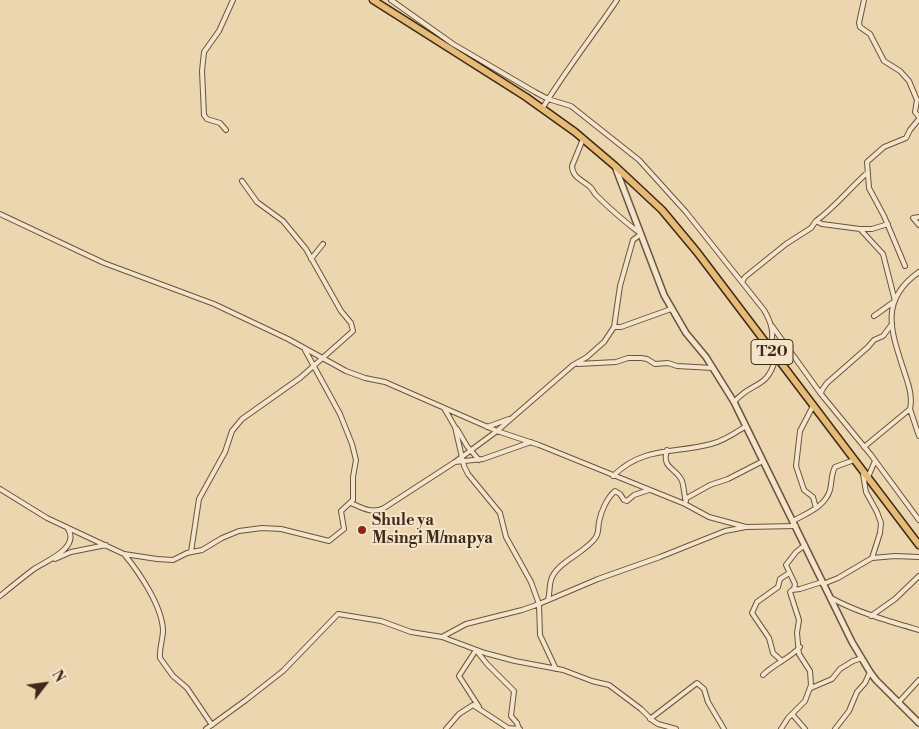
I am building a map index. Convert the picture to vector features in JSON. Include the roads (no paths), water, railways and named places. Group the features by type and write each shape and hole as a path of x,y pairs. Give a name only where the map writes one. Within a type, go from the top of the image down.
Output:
{"main road":[{"name":"T20","path":"372,0 542,109 616,166 662,210 697,252 919,545"}],"street":[{"path":"226,130 220,123 208,120 204,115 202,60 205,48 219,31 233,0"},
{"path":"391,0 453,44 548,99 571,106 639,160 686,212 764,310 772,326 821,394 875,460 919,520"},
{"path":"542,109 562,77 617,0"},
{"path":"864,0 859,23 860,27 870,34 884,61 900,71 909,81 917,100 915,112 919,118 906,138 885,146 867,162 869,188 888,224 905,266"},
{"path":"915,95 919,89"},
{"path":"583,139 572,171 621,219 641,234"},
{"path":"616,166 660,286 672,309 686,333 713,368 734,402 823,583 870,672 919,723"},
{"path":"742,282 745,277 786,244 811,228 816,221 847,193 853,184 867,173"},
{"path":"191,552 199,499 225,452 236,426 242,419 300,378 332,348 352,333 353,328 341,311 306,249 283,221 257,202 242,182"},
{"path":"0,214 104,264 214,304 288,339 322,359 358,376 385,382 487,427 531,442 687,505 708,517 746,527"},
{"path":"919,217 913,218 919,225"},
{"path":"816,221 822,224 860,229 872,229 888,224"},
{"path":"860,229 883,254 895,301"},
{"path":"462,460 471,450 497,431 573,365 587,357 604,342 614,327 620,286 633,240 641,234"},
{"path":"311,259 323,244"},
{"path":"919,272 904,283 897,292 892,324 911,394 910,409 919,436"},
{"path":"874,316 895,301"},
{"path":"614,327 621,327 672,309"},
{"path":"821,394 827,383 874,340 883,336 892,324"},
{"path":"770,349 773,340 772,326"},
{"path":"0,489 40,514 124,554 169,560 202,550 222,538 239,532 262,528 281,529 328,541 343,531 342,510 353,500 353,476 356,460 340,414 304,349"},
{"path":"734,402 740,395 768,378 776,357"},
{"path":"573,365 641,358 655,364 668,363 677,366 713,368"},
{"path":"813,406 800,431 796,466 804,490 813,497 816,508"},
{"path":"444,408 479,460"},
{"path":"864,447 910,409"},
{"path":"487,427 513,417"},
{"path":"613,476 640,457 658,451 679,451 712,444 721,441 746,426"},
{"path":"455,427 462,460 468,474 500,513 506,537 526,570 539,604 540,635 556,669"},
{"path":"351,503 364,509 380,510 454,462 479,460 531,442"},
{"path":"667,450 667,464 681,479 687,505"},
{"path":"442,637 466,624 539,604 598,579 666,555 725,531 746,527 794,524 816,508 827,497 835,466 854,460"},
{"path":"868,478 875,460"},
{"path":"685,499 710,485 728,479 764,461"},
{"path":"863,471 866,492 881,523 880,533 872,558"},
{"path":"548,600 551,579 559,568 588,546 598,534 600,518 610,496 615,491 627,501 634,495 650,490"},
{"path":"0,596 36,568 61,553 71,536 66,526"},
{"path":"50,560 71,552 106,545"},
{"path":"781,729 805,701 810,688 810,671 800,654 797,633 799,620 790,595 795,584 786,565 804,545"},
{"path":"124,554 137,571 159,613 163,631 160,658 173,676 187,688 212,725"},
{"path":"794,589 823,583 846,573 872,558 895,556 919,558"},
{"path":"782,661 773,654 769,638 752,613 757,602 778,588 780,580 789,573"},
{"path":"870,616 896,598 919,576"},
{"path":"831,598 870,616 919,630"},
{"path":"206,729 283,671 336,615 381,621 410,632 442,637 476,650 515,661 556,669 609,685 650,719 658,724 676,729"},
{"path":"763,675 800,647"},
{"path":"476,650 459,676 479,708"},
{"path":"446,729 459,714 473,705 508,728 519,729 511,716 514,691 476,650"},
{"path":"810,688 832,679 840,669 862,658"},
{"path":"835,729 849,711 854,698 865,683 870,672"},
{"path":"898,703 919,680"},
{"path":"650,719 697,683 704,690 708,702 724,729"},
{"path":"792,714 805,729"}],"place":[{"name":"Shule ya Msingi M/mapya","path":"362,530"}]}
